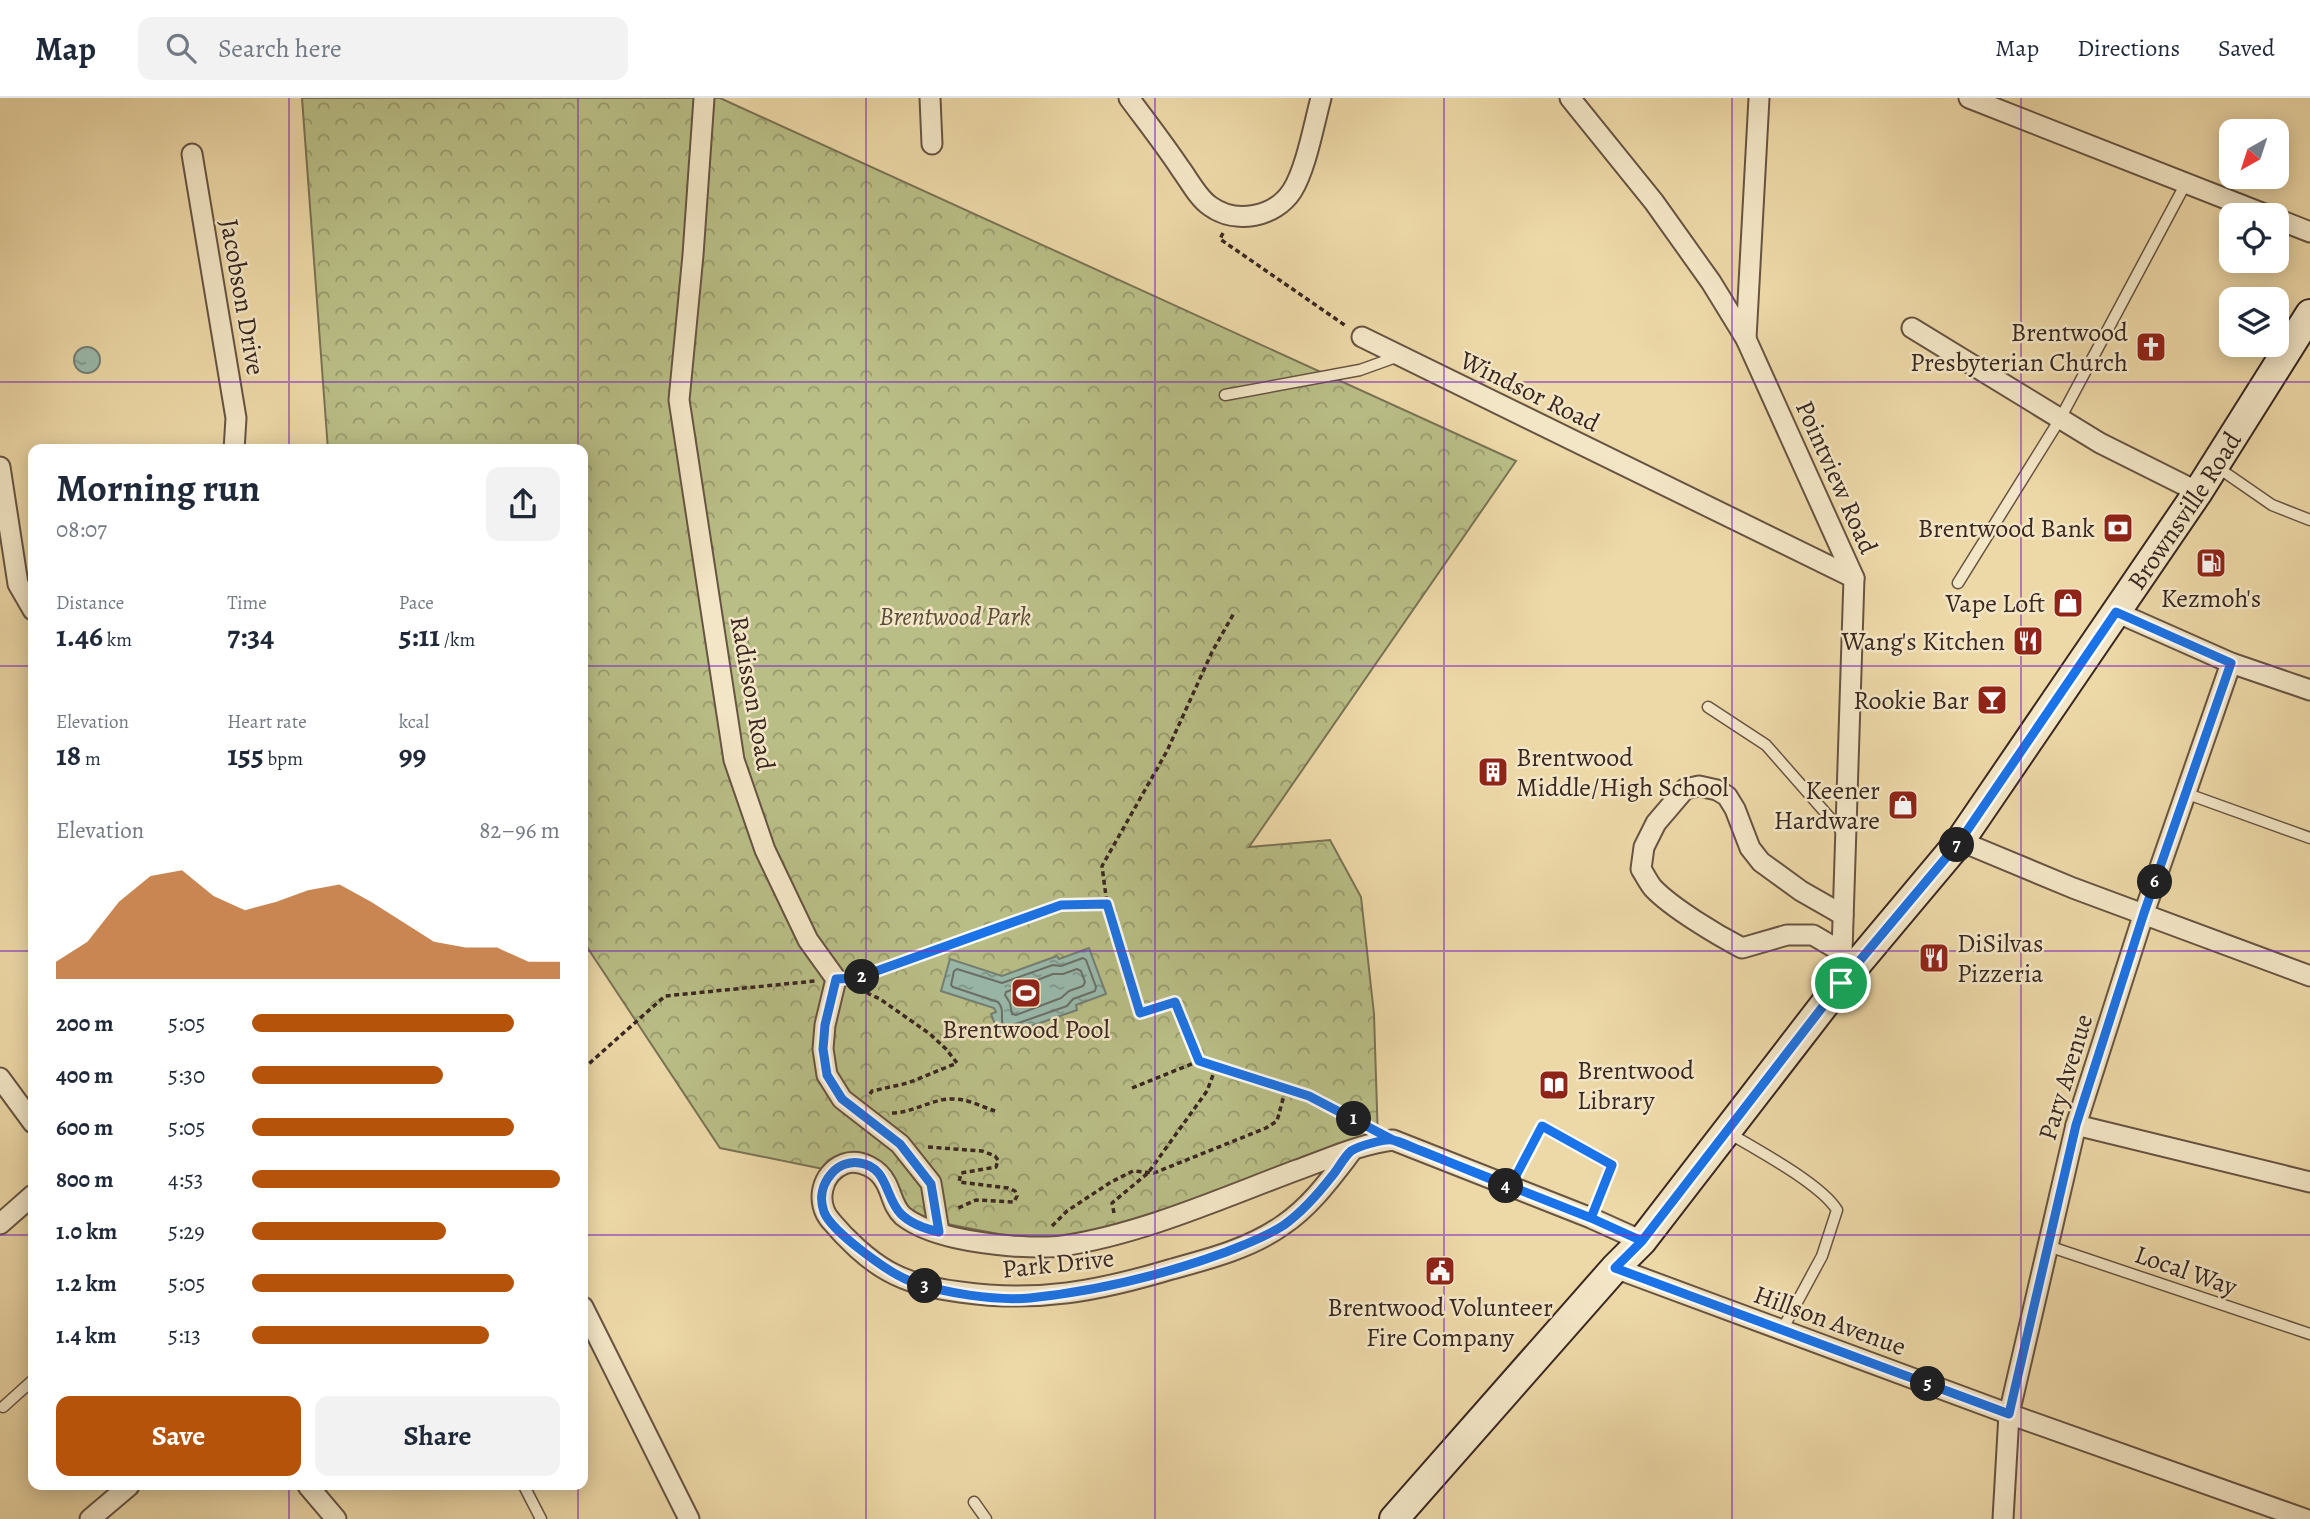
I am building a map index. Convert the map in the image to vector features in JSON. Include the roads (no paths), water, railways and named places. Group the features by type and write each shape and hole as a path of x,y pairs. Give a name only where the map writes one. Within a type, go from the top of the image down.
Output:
{"main road":[{"name":"Brownsville Road","path":"1394,1519 1615,1268 1642,1241 1841,983 1960,841 2198,492 2309,319"}],"street":[{"name":"Radisson Road","path":"705,98 679,400 733,760 771,861 808,940 836,979 825,1025 823,1049 827,1075 842,1099 900,1144 931,1184 938,1225"},
{"path":"930,98 932,144"},
{"path":"1129,98 1210,206 1232,215 1262,215 1278,205 1292,191 1303,164 1321,98"},
{"name":"Pointview Road","path":"1570,98 1654,202 1711,282 1746,339 1854,578 1841,983"},
{"path":"1746,339 1759,98"},
{"path":"1969,98 2237,203"},
{"name":"Jacobson Drive","path":"192,154 236,418 234,444"},
{"path":"2289,224 2310,232"},
{"path":"1912,328 2100,443 2198,492"},
{"name":"Windsor Road","path":"1362,337 1854,578"},
{"path":"0,467 18,584 28,601"},
{"path":"2116,612 2231,663 2310,690"},
{"name":"Pary Avenue","path":"2003,1519 2009,1414 2076,1125 2144,913 2231,663"},
{"path":"1842,952 1813,935 1787,935 1742,948 1723,938 1653,888 1641,869 1644,846 1656,823 1685,789 1699,786 1717,790 1727,796 1735,809 1750,848 1761,862 1801,891 1843,915"},
{"path":"1960,841 2073,888 2310,976"},
{"path":"0,1078 28,1117"},
{"path":"2076,1125 2310,1182"},
{"name":"Park Drive","path":"1352,1151 1303,1210 1261,1239 1202,1261 1137,1280 1074,1293 1026,1298 987,1296 934,1288 887,1270 871,1259 824,1213 821,1196 824,1184 833,1171 846,1163 861,1163 875,1169 886,1183 892,1201 901,1214 921,1227 938,1225 965,1240 1012,1246 1060,1246 1117,1234 1205,1205 1352,1151 1378,1142 1393,1140 1510,1187"},
{"path":"1510,1187 1642,1241"},
{"path":"0,1224 28,1199"},
{"name":"Hillson Avenue","path":"1615,1268 2009,1414 2305,1519"},
{"path":"588,1317 689,1519"},
{"path":"90,1519 125,1490"},
{"path":"311,1490 336,1519"}],"lane":[{"path":"1958,583 2060,419 2186,183"},
{"path":"1224,395 1360,370 1400,356"},
{"path":"2215,466 2272,505 2310,520"},
{"path":"1708,707 1766,745 1846,835"},
{"path":"2185,793 2310,838"},
{"path":"1510,1187 1542,1126 1612,1165 1591,1218"},
{"path":"1726,1131 1830,1199 1838,1210 1822,1256 1782,1330"},
{"name":"Local Way","path":"2048,1246 2310,1334"},
{"path":"3,1407 28,1384"},
{"path":"526,1490 541,1519"},
{"path":"974,1502 986,1519"}],"water":[{"path":"87,347 96,351 100,360 96,369 87,373 78,369 74,360 78,351"},
{"name":"Brentwood Pool","path":"1089,948 1106,994 1076,1005 1077,1010 1000,1037 991,1014 996,1012 994,1008 941,991 950,959 1002,976 1057,956 1059,959"}],"place":[{"name":"Brentwood Presbyterian Church","path":"2151,347"},
{"name":"Brentwood Bank","path":"2118,528"},
{"name":"Kezmoh's","path":"2211,563"},
{"name":"Vape Loft","path":"2068,603"},
{"name":"Wang's Kitchen","path":"2028,641"},
{"name":"Rookie Bar","path":"1992,700"},
{"name":"Brentwood Middle/High School","path":"1493,772"},
{"name":"Keener Hardware","path":"1903,805"},
{"name":"DiSilvas Pizzeria","path":"1934,958"},
{"name":"Brentwood Pool","path":"1026,993"},
{"name":"Brentwood Library","path":"1554,1085"},
{"name":"Brentwood Volunteer Fire Company","path":"1440,1271"}],"park label":[{"name":"Brentwood Park","path":"955,616"}]}
